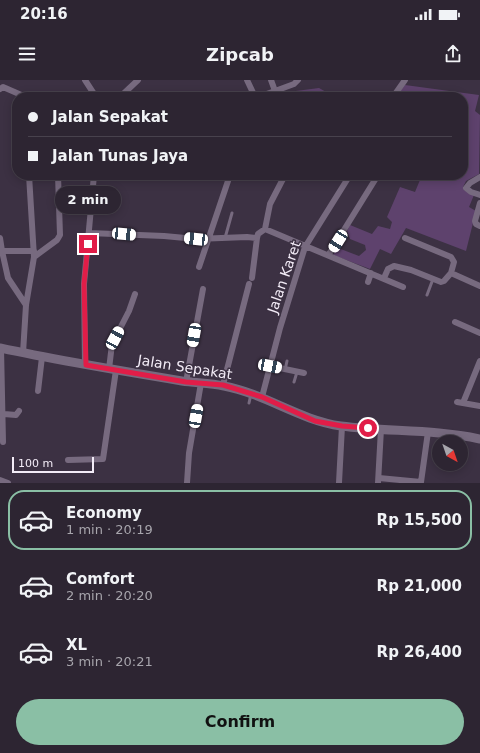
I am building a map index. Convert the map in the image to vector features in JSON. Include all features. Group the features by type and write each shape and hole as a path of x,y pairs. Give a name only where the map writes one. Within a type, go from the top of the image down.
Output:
{"main road":[{"name":"Jalan Sepakat","path":"0,348 42,357 186,382 223,385 262,397 303,417 342,426 428,432 480,439"}],"street":[{"path":"85,80 93,92"},
{"path":"125,92 138,80"},
{"path":"246,80 252,92"},
{"path":"271,80 275,91"},
{"path":"272,92 296,84 298,80"},
{"path":"397,92 405,80"},
{"path":"0,89 3,87 14,92"},
{"path":"480,177 468,184 466,188 471,192 480,195"},
{"path":"23,353 26,305 34,254 29,180"},
{"path":"2,251 34,254 56,240 60,235 58,180"},
{"path":"86,365 84,284 94,180"},
{"path":"199,267 228,180"},
{"path":"252,278 258,234 265,229 270,204 282,180"},
{"name":"Jalan Karet","path":"262,397 292,287 305,247 347,180"},
{"path":"329,254 375,180"},
{"path":"480,202 474,221 480,226"},
{"path":"265,229 305,247 329,254 403,287"},
{"path":"89,233 208,239 257,238"},
{"path":"0,238 8,278 26,305"},
{"path":"384,278 388,270 394,266 411,270 443,282 451,273 454,262 451,257 404,238"},
{"path":"368,282 371,273"},
{"path":"451,273 480,286"},
{"path":"223,385 249,284"},
{"path":"186,382 203,289"},
{"path":"68,460 103,459 112,369 112,344 126,320 135,294"},
{"path":"455,322 480,333"},
{"path":"0,348 4,414 3,442"},
{"path":"38,391 42,357"},
{"path":"480,360 460,403 480,406"},
{"path":"270,366 301,373"},
{"path":"187,483 188,453 201,383"},
{"path":"4,414 16,415 19,411"},
{"path":"339,483 342,426"},
{"path":"381,428 378,481 420,482 428,432"},
{"path":"0,480 8,483"}],"lane":[{"path":"225,238 232,213"},
{"path":"427,295 433,279"},
{"path":"286,370 287,361"},
{"path":"294,382 301,373"},
{"path":"249,403 251,393"}],"shaded area":[{"path":"405,85 457,92 400,92"},
{"path":"319,88 326,92 288,92"},
{"path":"468,94 479,95 475,111 480,115 479,174 468,180"},
{"path":"420,180 468,180 463,187 464,190 474,195 469,207 476,211 466,251 406,228 391,254 380,249 370,269 333,255 338,248 359,256 366,250 365,245 350,239 347,231 350,225 372,234 378,226 390,229 392,222 387,217 400,187 415,192"}],"route":[{"path":"88,244 84,284 86,365 186,382 223,385 262,397 303,417 315,421 342,426 368,428"}]}
